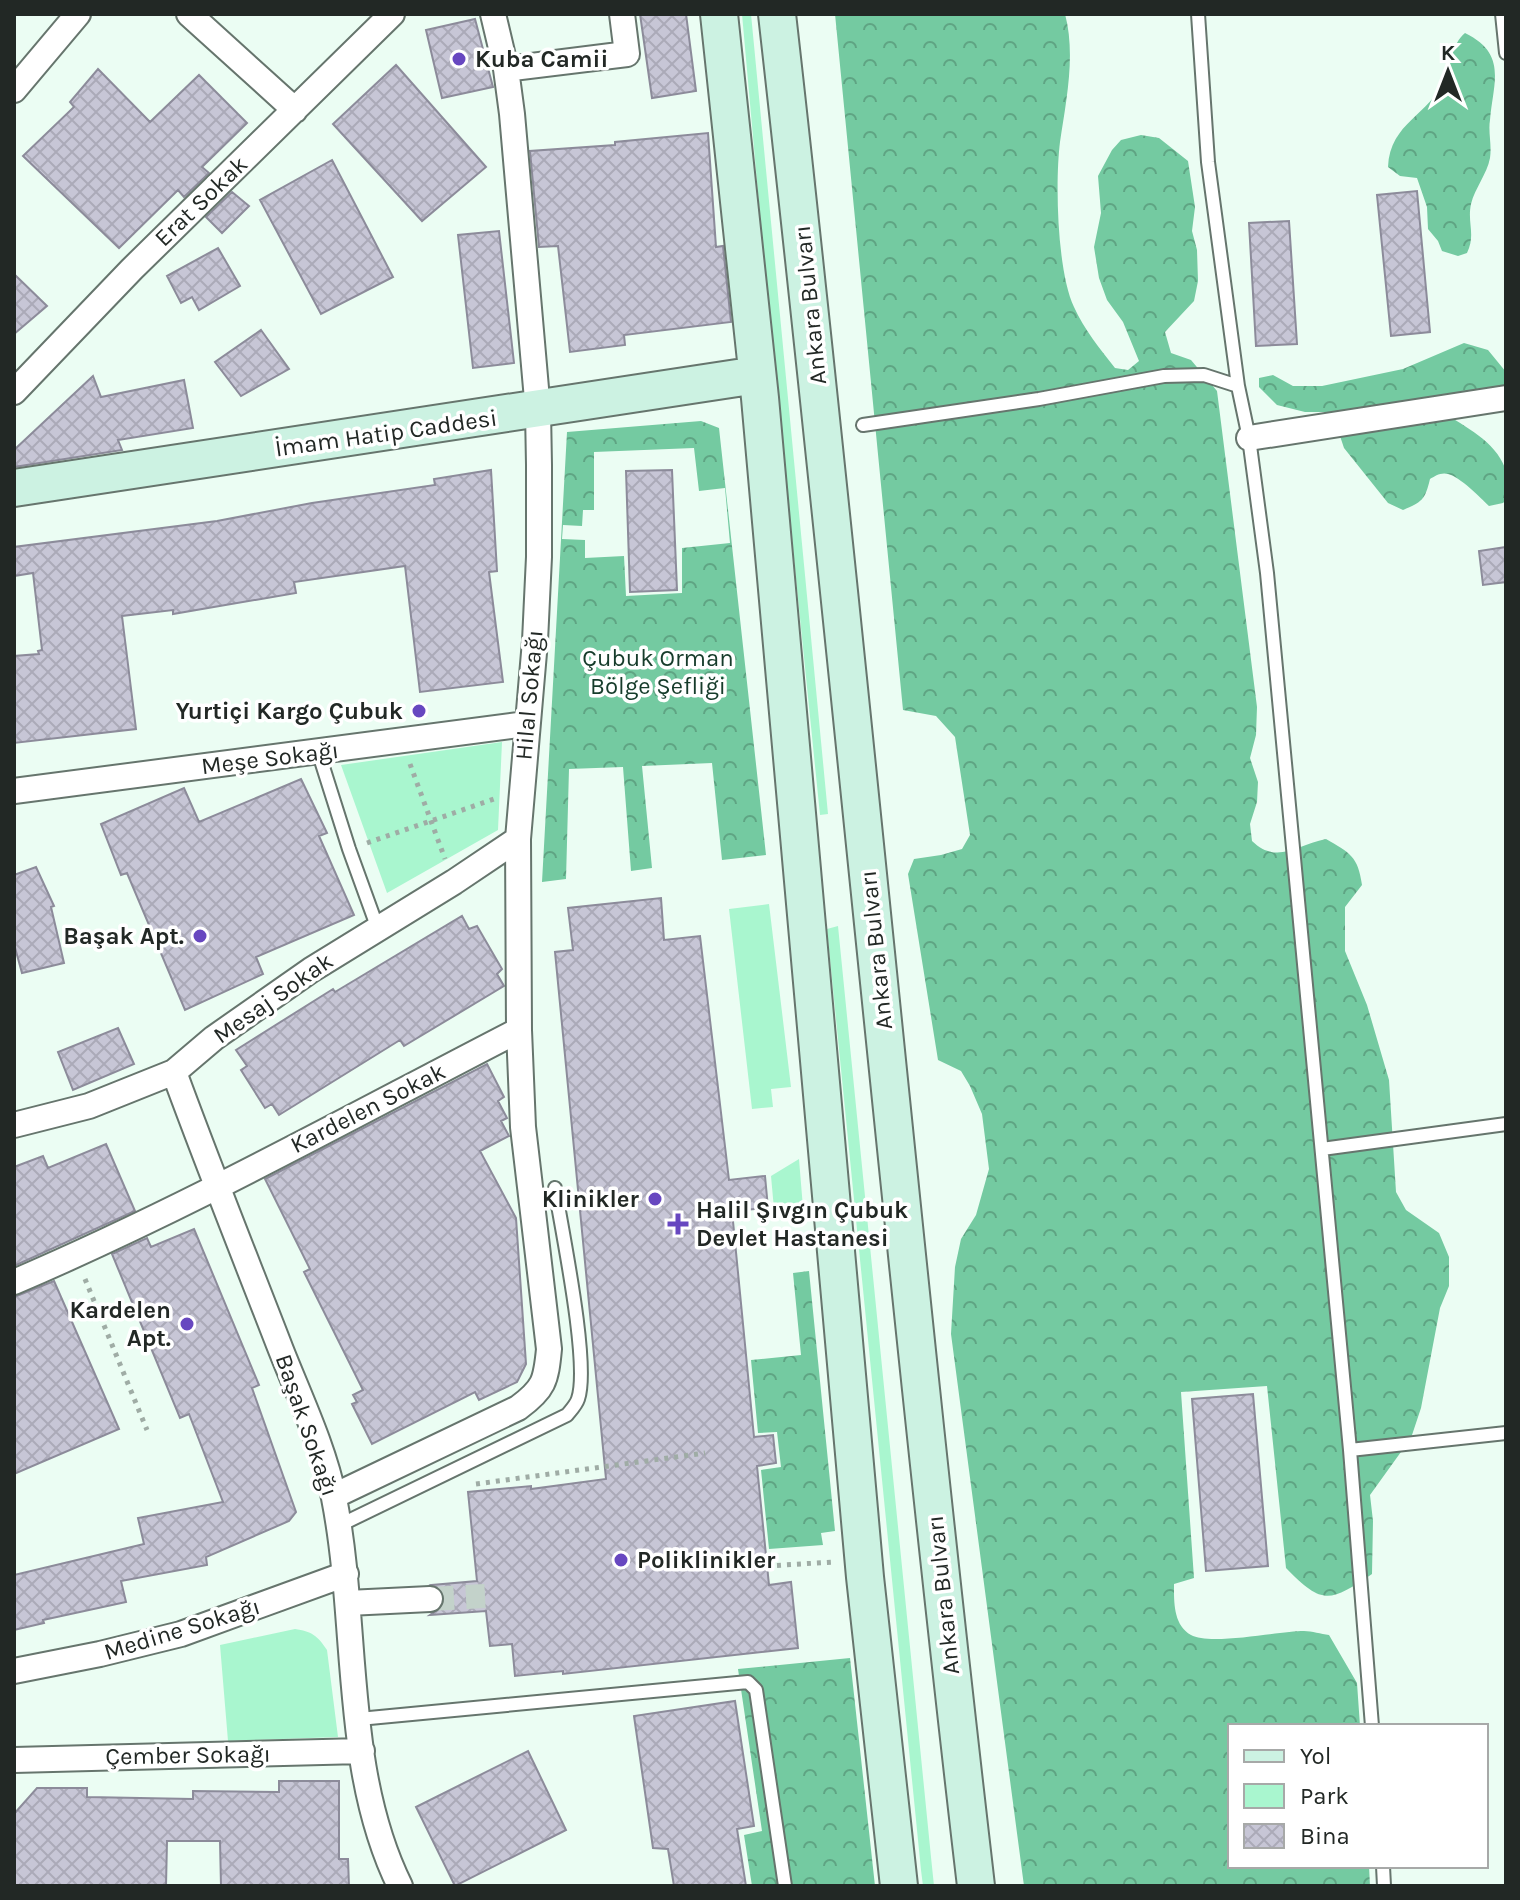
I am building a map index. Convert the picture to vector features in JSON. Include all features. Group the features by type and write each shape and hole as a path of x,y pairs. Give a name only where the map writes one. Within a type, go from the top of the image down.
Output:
{"main road":[{"path":"719,14 757,375 865,1577 899,1886"},
{"name":"Ankara Bulvarı","path":"777,14 812,319 945,1618 976,1886"},
{"name":"İmam Hatip Caddesi","path":"14,488 538,411 757,375"}],"street":[{"path":"14,90 78,14"},
{"path":"189,14 295,110"},
{"name":"Erat Sokak","path":"14,392 132,269 392,14"},
{"name":"Hilal Sokağı","path":"334,1496 518,1408 538,1394 546,1377 549,1349 523,1127 519,1030 518,839 539,557 538,411 512,114 506,69 493,14"},
{"path":"506,69 627,54 622,14"},
{"path":"1249,438 1506,398"},
{"name":"Meşe Sokağı","path":"14,791 526,724"},
{"name":"Mesaj Sokak","path":"14,1125 89,1106 174,1072 214,1038 311,970 518,839"},
{"name":"Kardelen Sokak","path":"14,1282 217,1186 519,1030"},
{"name":"Başak Sokağı","path":"174,1072 334,1496 346,1574 362,1751 374,1811 400,1886"},
{"name":"Medine Sokağı","path":"14,1671 181,1634 346,1574"},
{"path":"348,1603 430,1599"},
{"name":"Çember Sokağı","path":"14,1760 362,1751"}],"lane":[{"path":"1198,14 1208,162 1267,573 1350,1450 1372,1724"},
{"path":"1502,14 1506,53"},
{"path":"863,425 1039,399 1164,376 1204,375 1238,386"},
{"path":"318,751 378,929"},
{"path":"1322,1149 1506,1124"},
{"path":"338,1526 567,1415 578,1401 581,1384 579,1341 555,1188"},
{"path":"1350,1450 1506,1433"},
{"path":"359,1719 748,1682 756,1690 785,1886"}],"path":[{"path":"401,740 454,882"},
{"path":"349,849 521,790"},
{"path":"76,1255 147,1430"},
{"path":"473,1484 705,1453"},
{"path":"767,1566 844,1562"}],"green space":[{"path":"742,14 751,14 828,814 820,815 767,293"},
{"path":"835,14 1065,14 1070,62 1058,159 1058,202 1068,291 1087,331 1115,368 1128,370 1139,361 1123,322 1107,300 1099,278 1094,247 1101,213 1098,176 1121,140 1141,135 1159,138 1188,161 1195,207 1192,231 1197,250 1198,281 1194,301 1165,332 1171,353 1191,360 1217,391 1257,707 1256,735 1250,758 1258,782 1257,802 1250,824 1252,841 1270,852 1278,852 1326,839 1355,861 1362,885 1345,907 1345,951 1367,1005 1389,1080 1396,1192 1406,1210 1439,1233 1449,1257 1449,1286 1440,1308 1421,1408 1411,1438 1370,1495 1372,1574 1346,1590 1327,1596 1318,1594 1286,1568 1267,1386 1181,1392 1194,1578 1174,1584 1175,1605 1181,1625 1191,1635 1213,1639 1304,1631 1329,1635 1357,1683 1360,1724 1228,1724 1228,1868 1369,1868 1370,1886 1024,1886 951,1334 955,1267 961,1239 976,1215 989,1169 982,1114 970,1086 961,1071 938,1060 908,874 914,859 962,849 970,835 955,737 936,716 903,710"},
{"path":"1465,33 1487,50 1493,60 1495,82 1490,158 1471,204 1470,246 1467,253 1458,256 1442,251 1428,229 1427,207 1417,178 1400,176 1388,167 1396,139 1438,91 1454,49"},
{"path":"1464,343 1488,350 1506,372 1506,405 1443,412 1478,436 1500,458 1506,475 1506,500 1503,503 1489,506 1458,479 1443,474 1430,479 1424,496 1415,505 1403,510 1388,503 1344,448 1334,418 1324,412 1305,412 1277,405 1259,387 1259,378 1273,375 1293,386 1322,386 1403,369"},
{"name":"Çubuk Orman Bölge Şefliği","path":"701,421 719,428 766,855 722,860 712,763 642,766 652,868 631,871 623,767 569,769 566,879 542,882 567,432","holes":["694,448 699,491 725,488 730,543 682,548 682,593 626,596 624,556 585,558 585,540 562,539 563,525 582,526 583,510 594,510 594,452"]},
{"path":"502,742 498,830 387,893 341,765"},
{"path":"769,904 791,1087 771,1089 773,1107 752,1109 729,909"},
{"path":"838,926 934,1886 923,1886 921,1870 827,929"},
{"path":"799,1159 804,1220 774,1209 771,1176"},
{"path":"809,1271 835,1531 821,1533 823,1545 769,1549 761,1470 781,1467 777,1432 758,1433 751,1360 801,1355 793,1273"},
{"path":"295,1629 314,1635 327,1650 338,1737 228,1741 220,1645"},
{"path":"850,1658 875,1886 752,1886 744,1835 762,1831 738,1669"}],"building":[{"path":"640,14 686,14 696,91 652,98"},
{"name":"Kuba Camii","path":"475,19 493,87 442,98 426,30"},
{"path":"396,65 486,167 422,221 333,124"},
{"path":"98,69 150,122 199,75 247,123 202,167 209,173 184,197 178,190 119,248 23,156 74,107 70,102"},
{"path":"708,133 716,247 723,246 731,322 624,335 625,345 570,352 558,246 539,247 530,151 615,145 615,142"},
{"path":"332,160 393,277 321,314 260,200"},
{"path":"1417,191 1430,332 1391,336 1377,195"},
{"path":"232,192 249,206 222,233 206,217"},
{"path":"1289,221 1297,344 1256,346 1249,223"},
{"path":"499,231 514,363 473,368 458,235"},
{"path":"218,248 240,286 199,310 192,297 181,303 167,276"},
{"path":"14,274 47,306 14,334"},
{"path":"261,330 289,369 241,396 215,362"},
{"path":"93,376 101,397 184,380 193,428 118,440 122,450 14,467 14,450"},
{"path":"491,470 497,571 489,572 503,682 420,692 405,566 294,582 296,593 173,614 173,610 122,616 136,729 14,743 14,656 39,654 38,651 42,650 33,573 14,576 14,547 217,521 435,485 434,479"},
{"path":"672,470 677,590 630,592 626,471"},
{"path":"1506,547 1506,582 1483,585 1479,551"},
{"path":"301,779 327,833 319,836 354,915 256,957 263,974 185,1010 127,873 121,875 101,824 184,788 199,822"},
{"path":"36,867 54,906 51,907 64,963 22,973 14,944 14,875"},
{"path":"661,898 664,940 700,936 729,1180 765,1176 768,1208 732,1211 754,1437 773,1435 776,1463 757,1466 769,1585 791,1582 798,1648 563,1674 563,1671 515,1676 512,1644 490,1646 486,1611 430,1615 443,1606 445,1599 442,1590 432,1585 477,1581 468,1492 531,1486 531,1489 606,1479 555,952 573,950 568,908"},
{"path":"462,916 469,929 477,926 502,969 497,974 504,986 404,1046 400,1040 279,1115 272,1104 265,1108 241,1070 247,1066 236,1050 333,989 335,992"},
{"path":"118,1028 134,1064 73,1090 58,1052"},
{"path":"487,1064 504,1097 498,1101 507,1118 501,1121 509,1136 480,1151 516,1218 526,1364 517,1382 479,1400 475,1392 372,1444 352,1404 357,1402 353,1395 363,1390 304,1272 310,1269 265,1179"},
{"path":"106,1144 135,1211 14,1266 14,1167 43,1156 48,1168"},
{"path":"194,1229 259,1385 252,1388 296,1512 289,1521 206,1557 207,1565 121,1581 126,1602 43,1620 44,1623 14,1630 14,1575 144,1544 138,1518 223,1502 189,1414 180,1418 112,1254 147,1238 151,1247"},
{"path":"54,1281 119,1429 14,1474 14,1297"},
{"path":"1253,1394 1268,1566 1206,1571 1192,1399"},
{"path":"735,1701 754,1826 737,1829 746,1886 674,1886 668,1849 653,1848 634,1716"},
{"path":"528,1751 566,1830 455,1886 416,1807"},
{"path":"279,1781 339,1781 339,1859 348,1859 349,1886 221,1886 220,1841 167,1841 166,1886 14,1886 14,1814 37,1788 87,1788 87,1797 193,1799 193,1791 279,1792"}],"tunnel":[{"path":"430,1599 485,1596"}],"place":[{"name":"Kuba Camii","path":"459,59"},
{"name":"Yurtiçi Kargo Çubuk","path":"419,711"},
{"name":"Başak Apt.","path":"200,936"},
{"name":"Klinikler","path":"655,1199"},
{"name":"Halil Şıvgın Çubuk Devlet Hastanesi","path":"678,1224"},
{"name":"Kardelen Apt.","path":"187,1324"},
{"name":"Poliklinikler","path":"621,1560"}]}
